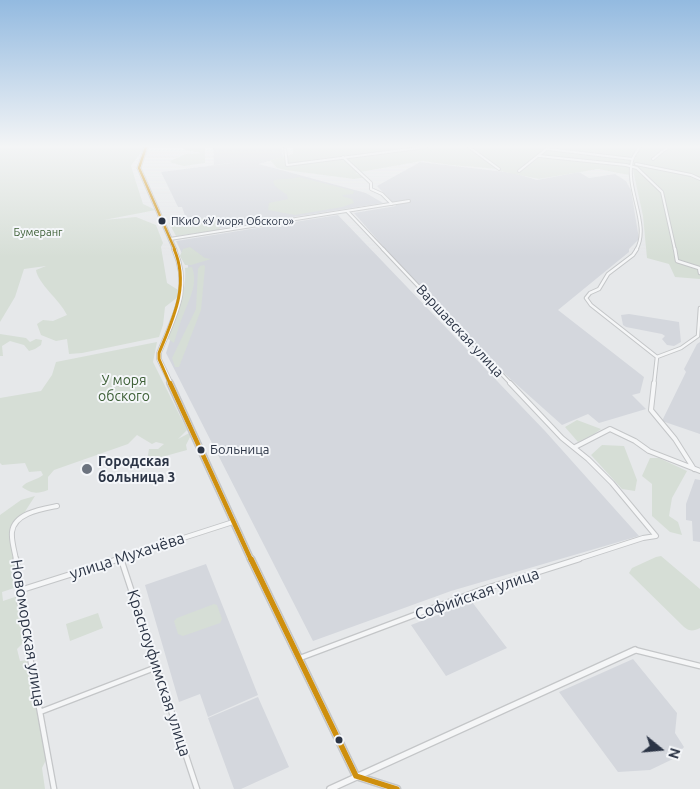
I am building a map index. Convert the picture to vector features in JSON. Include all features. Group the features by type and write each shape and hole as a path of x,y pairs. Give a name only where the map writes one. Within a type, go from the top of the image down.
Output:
{"main road":[{"path":"145,184 182,268 183,284 179,302 159,353 159,359 193,431 232,522 356,776 397,789"}],"street":[{"path":"371,184 371,188 382,194 393,204"},
{"path":"631,184 641,242 633,255 608,274 599,289 590,293 586,298 591,305 657,357"},
{"path":"653,184 662,192 670,221 677,261 699,268 700,273"},
{"path":"168,239 409,202"},
{"name":"Варшавская улица","path":"348,211 562,438 585,454 633,506 656,536"},
{"path":"657,357 682,348 698,336 700,308"},
{"path":"657,357 651,410 675,439 694,469"},
{"path":"575,448 610,429 636,441 649,452 700,471"},
{"name":"Новоморская улица","path":"54,789 19,597 21,590 13,543 14,528 26,513 57,506"},
{"name":"улица Мухачёва","path":"21,590 232,522"},
{"name":"Софийская улица","path":"300,658 481,590 656,536"},
{"name":"Красноуфимская улица","path":"121,558 197,789"},
{"path":"330,789 636,650 700,666"},
{"path":"40,712 157,667"}],"shaded area":[{"path":"167,184 332,184 366,193 383,203 191,233 182,207 178,207"},
{"path":"381,184 628,184 631,190 639,239 629,249 629,252 558,310 644,377 640,393 632,395 646,409 599,423 588,414 562,425 459,333 354,213 396,206 377,186"},
{"path":"338,215 545,431 639,536 451,591 313,641 166,353 189,281 188,266 176,241"},
{"path":"629,314 679,322 681,342 674,346 667,345 662,339 665,336 662,334 626,327 623,325 621,315"},
{"path":"700,342 700,434 662,421 686,372 684,369 697,344"},
{"path":"695,479 700,480 700,542 693,541 692,521 686,520 686,504"},
{"path":"206,564 258,695 208,717 200,694 179,702 145,585"},
{"path":"472,602 507,648 446,676 411,625"},
{"path":"633,659 677,713 675,733 684,747 673,759 650,770 618,772 559,692"},
{"path":"258,697 289,767 241,789 234,789 208,718"}],"green space":[{"name":"Бумеранг","path":"0,184 137,184 143,204 156,210 104,220 136,217 156,225 163,243 161,247 167,283 183,293 165,307 163,325 159,337 69,354 67,339 56,341 41,335 37,324 43,320 53,321 67,315 38,275 36,270 46,266 24,269 15,297 0,322"},
{"path":"274,184 326,184 354,191 353,194 342,195 352,199 354,203 342,207 295,215 268,210 269,203 288,199 287,195"},
{"path":"636,184 700,184 700,279 675,277 669,264 647,258 643,216"},
{"path":"217,216 220,230 176,236 169,223"},
{"path":"190,247 205,258 211,259 185,265 180,256 183,249"},
{"path":"204,265 201,310 179,367 175,367 172,358 196,309 198,269"},
{"path":"192,267 194,273 193,290 174,343 167,338 183,296 185,268"},
{"path":"0,334 26,338 30,342 36,339 42,340 41,345 29,351 24,345 10,341 2,346 3,356 0,356"},
{"name":"У моря обского","path":"157,342 153,362 187,430 178,439 193,431 186,445 187,450 147,461 149,449 158,449 164,444 156,442 152,444 137,435 128,444 54,470 48,477 48,490 38,493 22,487 43,475 41,471 29,472 25,463 2,465 0,463 0,398 41,391 52,375 56,362"},
{"path":"577,420 601,429 578,442 565,427"},
{"path":"602,445 624,446 637,480 635,491 622,489 591,455"},
{"path":"650,458 659,458 687,471 672,498 669,516 678,522 682,535 670,532 652,516 652,484 642,476"},
{"path":"35,496 10,535 17,587 2,592 3,601 18,596 24,642 17,649 20,661 27,660 46,760 42,768 45,789 0,789 0,515 21,500"},
{"path":"661,556 700,589 700,628 688,630 684,627 629,573 632,568"},
{"path":"214,604 217,605 222,619 220,623 183,636 178,634 174,621 177,618"},
{"path":"98,613 103,628 70,641 66,624"}],"transit line":[{"path":"146,184 180,262 182,274 177,309 159,353 159,359 233,522 356,776 397,789"}],"place":[{"name":"ПКиО «У моря Обского»","path":"162,221"},
{"name":"Больница","path":"201,450"},
{"name":"Городская больница 3","path":"87,469"}]}
